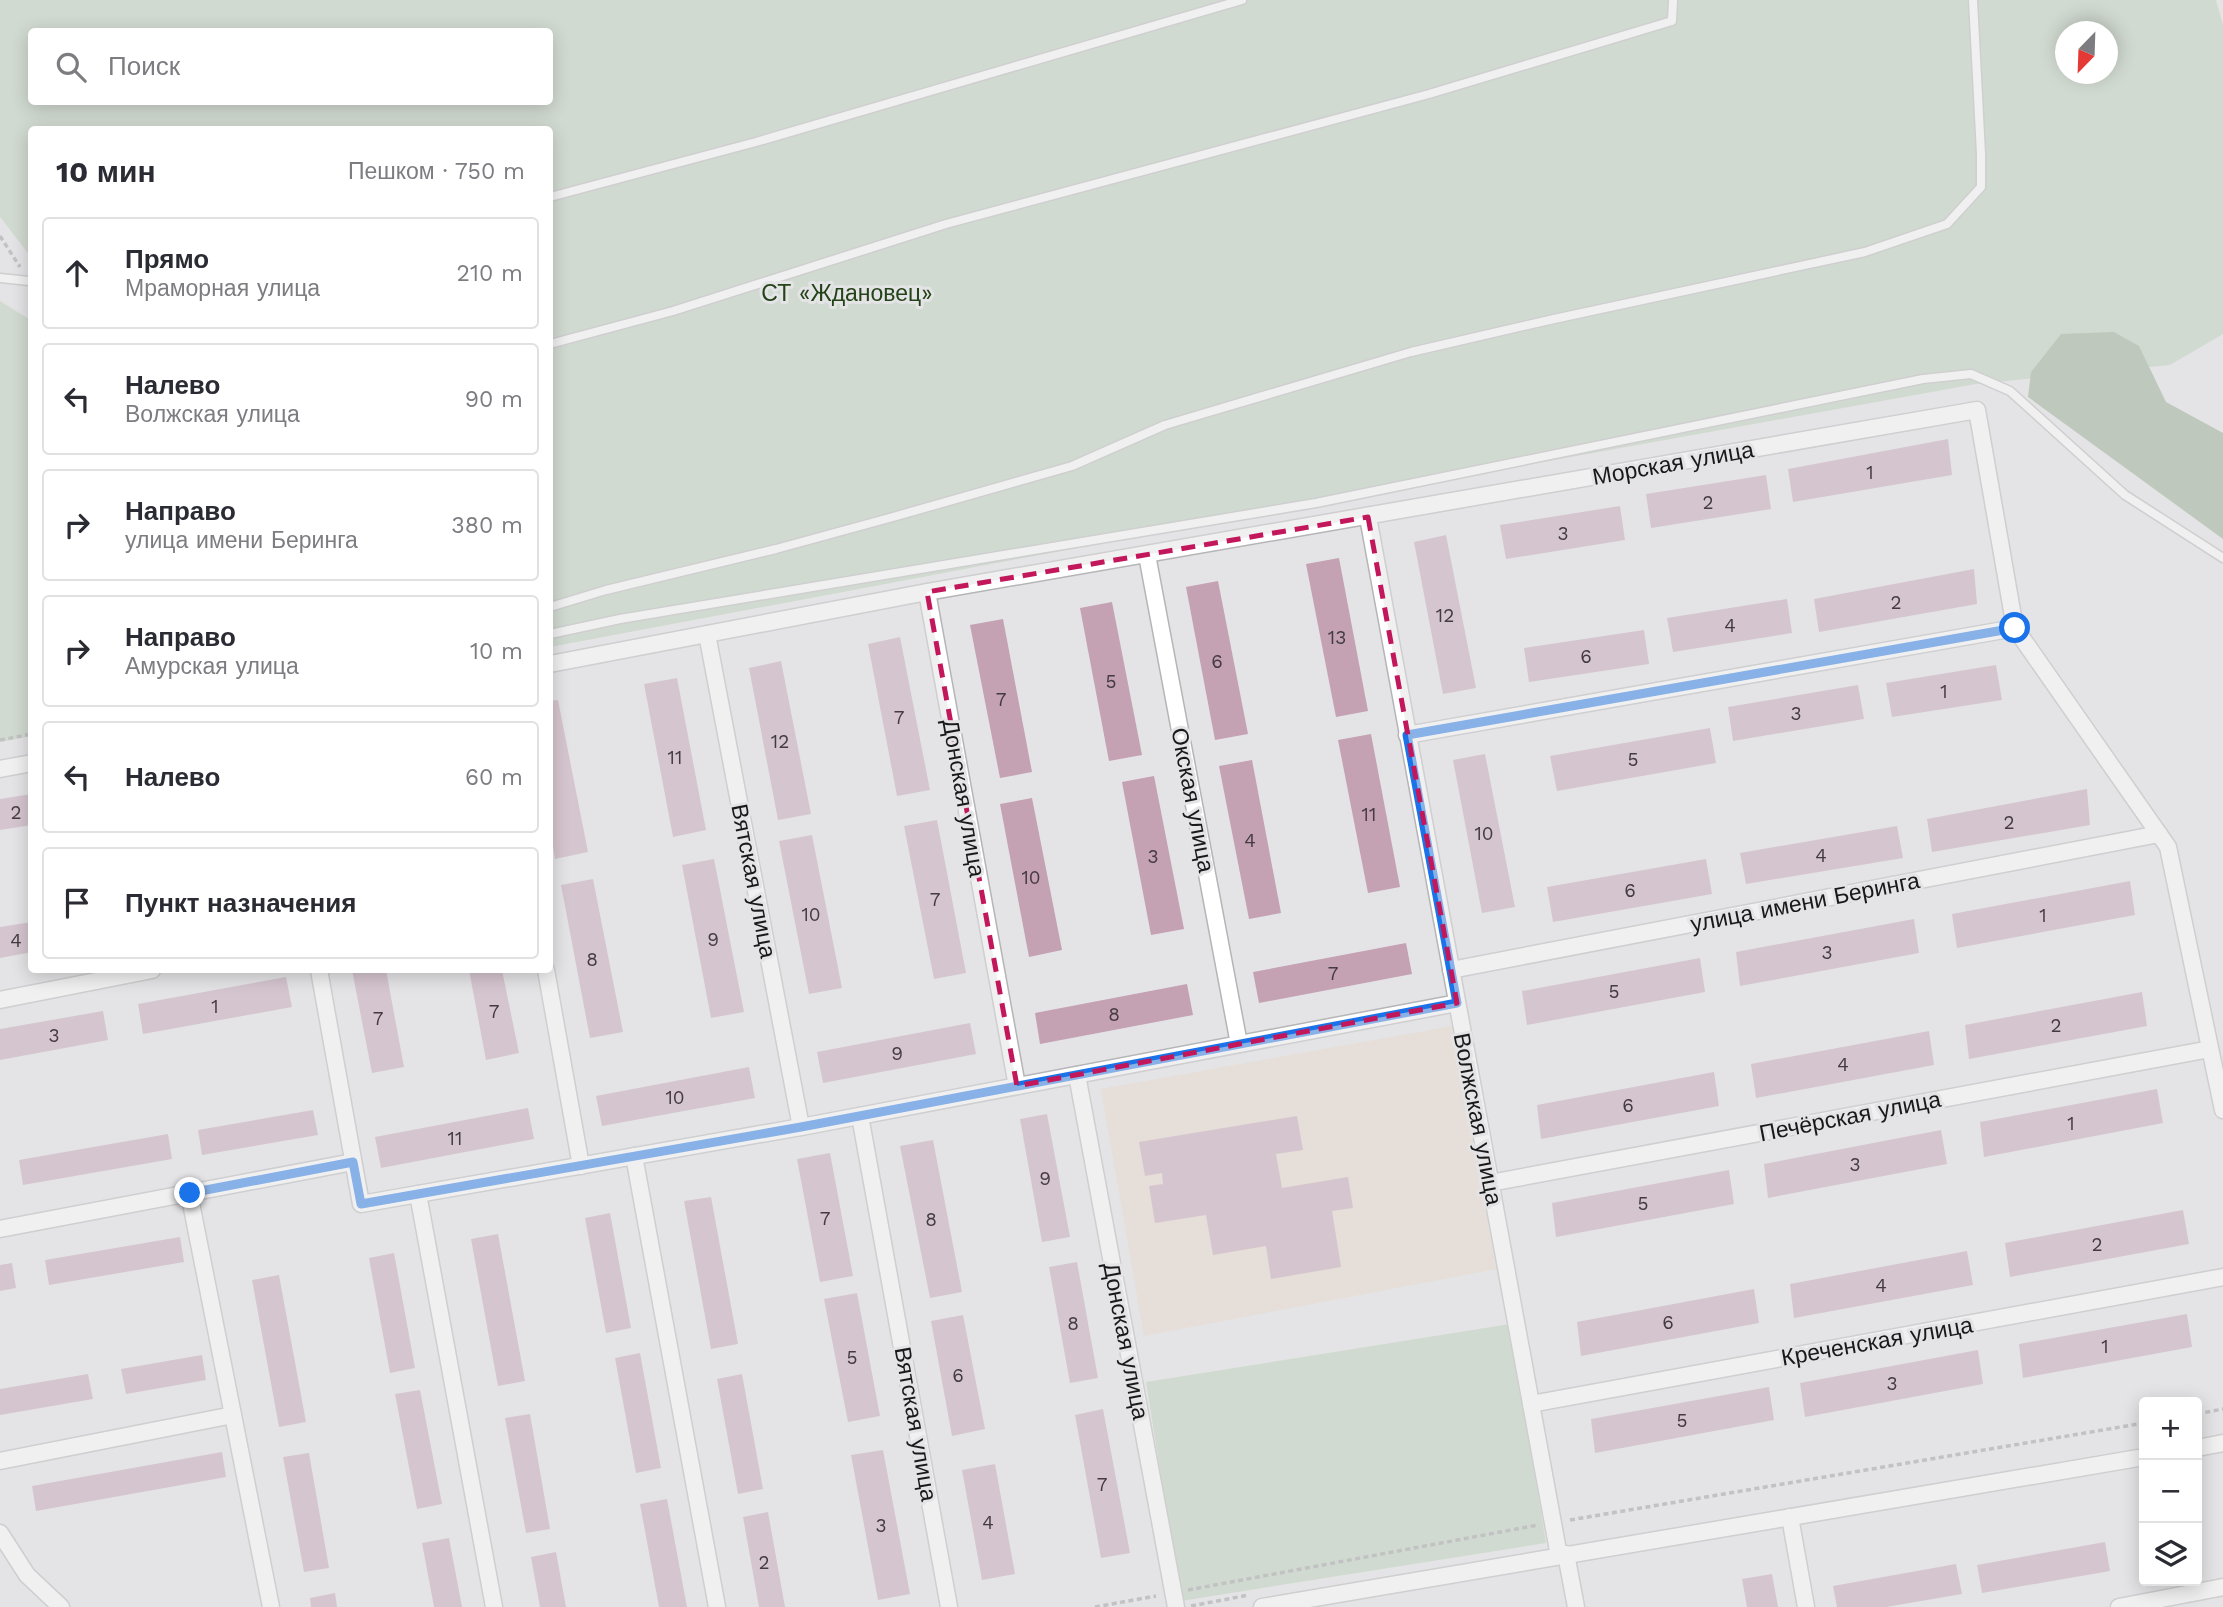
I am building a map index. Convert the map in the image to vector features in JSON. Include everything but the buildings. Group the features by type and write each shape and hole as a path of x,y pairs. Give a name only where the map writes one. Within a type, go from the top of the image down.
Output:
{"street":[{"name":"Морская улица","path":"553,663 927,592 1977,410 2015,628"},
{"name":"Волжская улица","path":"1368,517 1553,1523 1576,1607"},
{"name":"Окская улица","path":"1147,555 1239,1044"},
{"name":"Донская улица","path":"927,592 1017,1086"},
{"path":"1407,735 2015,628 2168,846 2223,1110"},
{"name":"Вятская улица","path":"707,634 801,1127"},
{"path":"0,769 28,764"},
{"name":"улица имени Беринга","path":"1451,970 2160,834"},
{"path":"0,1000 137,973"},
{"path":"320,973 361,1204 801,1127 1457,1003"},
{"path":"547,973 581,1166"},
{"name":"Печёрская улица","path":"1490,1183 2210,1049"},
{"name":"Донская улица","path":"1077,1075 1174,1600"},
{"name":"Вятская улица","path":"860,1116 949,1607"},
{"path":"634,1156 717,1607"},
{"path":"0,1229 353,1162"},
{"path":"190,1193 271,1607"},
{"path":"418,1194 494,1607"},
{"name":"Креченская улица","path":"1531,1404 2223,1277"},
{"path":"0,1461 233,1415"},
{"path":"2202,1447 2223,1443"},
{"path":"1262,1607 2139,1458"},
{"path":"1790,1517 1806,1607"},
{"path":"0,1533 27,1575 61,1607"},
{"path":"2119,1607 2223,1587"}],"lane":[{"path":"553,196 756,142 1242,0"},
{"path":"553,343 673,311 946,224 1429,94 1672,21 1674,0"},
{"path":"553,606 606,590 776,549 1072,466 1165,425 1411,352 1865,252 1947,224 1981,187 1973,0"},
{"path":"0,278 28,282"},
{"path":"553,633 634,617 1316,503 1923,379 1971,374 2010,391 2125,495 2223,558"}],"path":[{"path":"0,236 28,279"},
{"path":"0,740 28,735"},
{"path":"2202,1413 2223,1409"},
{"path":"1095,1607 1174,1600 1553,1523 2139,1424"}],"highlighted area":[{"path":"1368,517 1457,1003 1017,1086 927,592"}],"shaded area":[{"path":"1452,1026 1496,1269 1144,1336 1101,1089"}],"green space":[{"name":"СТ «Ждановец»","path":"0,0 2216,0 2223,25 2223,334 2170,365 1976,384 1316,503 553,646 553,126 28,126 28,253 0,217"},
{"path":"0,301 28,318 28,737 0,742"},
{"path":"2114,332 2139,346 2166,402 2223,433 2223,539 2028,397 2031,372 2061,334"},
{"path":"1510,1324 1546,1543 1181,1601 1146,1382"}],"route":[{"path":"190,1193 353,1162 361,1204 801,1127 1457,1003 1407,735 2015,628"}]}
